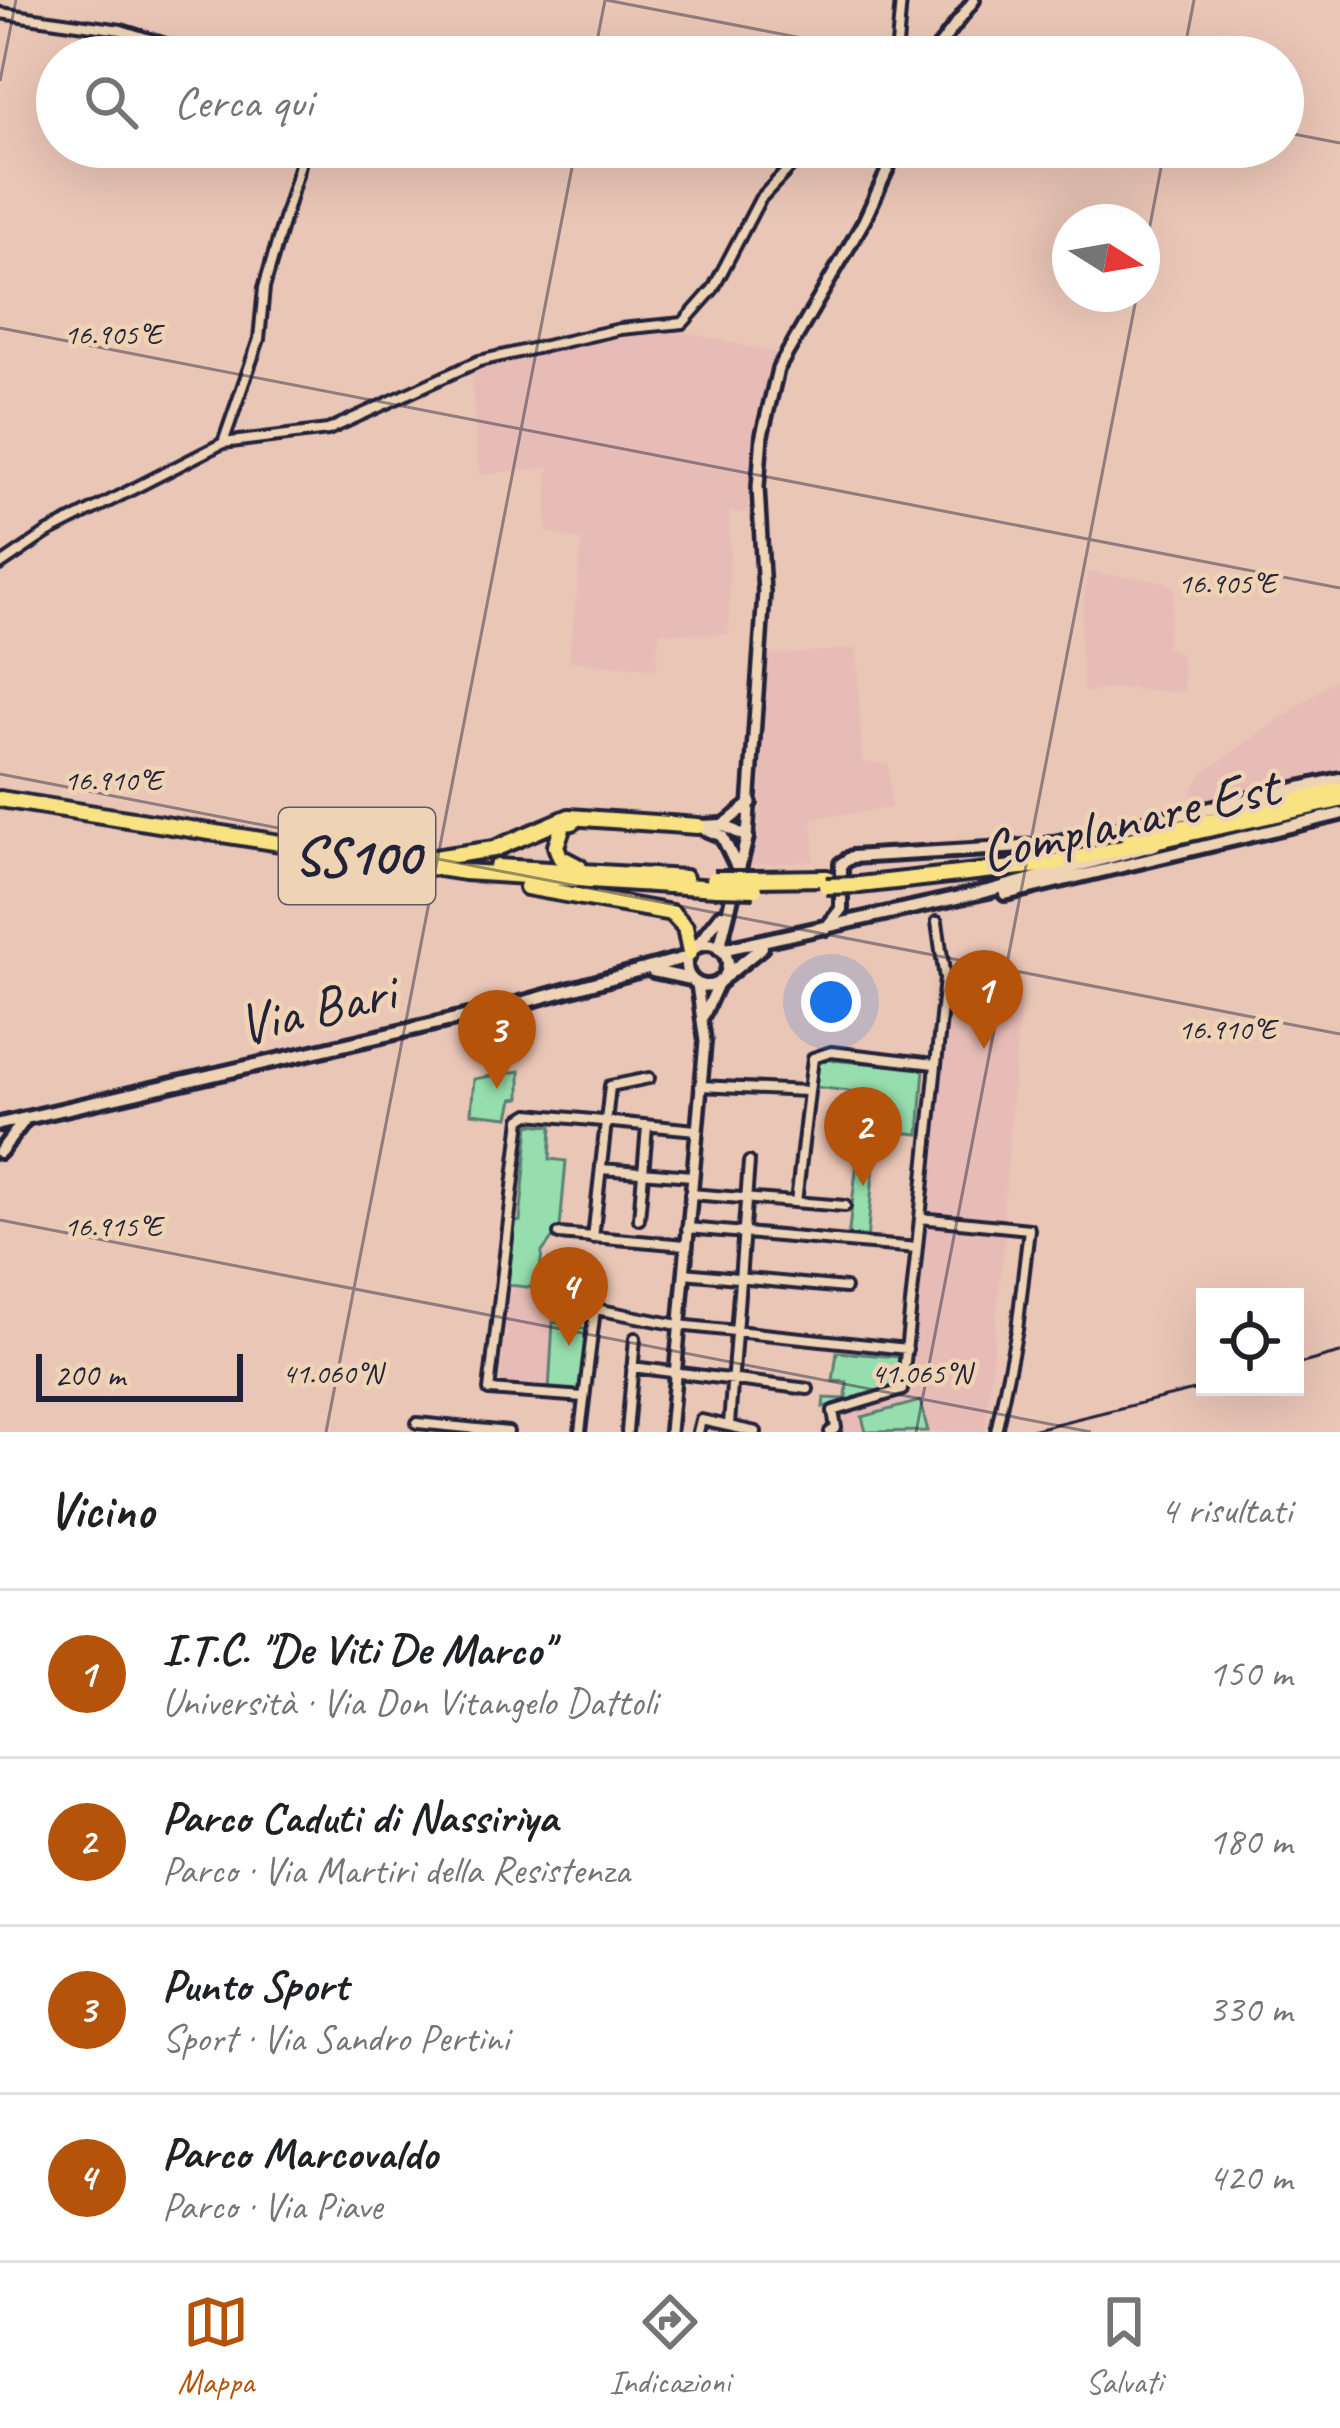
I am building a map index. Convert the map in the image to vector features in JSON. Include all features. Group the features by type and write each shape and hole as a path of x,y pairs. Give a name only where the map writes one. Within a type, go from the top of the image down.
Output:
{"highway":[{"name":"SS100","path":"859,880 1045,856 1340,790"},
{"name":"SS100","path":"0,795 665,910 679,917 691,952"},
{"name":"SS100","path":"0,795 428,859 644,876"},
{"name":"SS100","path":"362,856 521,878 827,882 1049,864 1340,800"},
{"name":"SS100","path":"428,859 494,849 569,817 698,826"},
{"name":"SS100","path":"594,818 564,823 556,845 560,856 573,866 715,884"}],"main road":[{"path":"826,928 843,898 842,864 852,857 1041,846 1340,779"},
{"name":"Complanare Est","path":"936,903 988,898 1340,814"},
{"path":"698,826 747,837 726,908 720,949 728,963 721,981"},
{"path":"723,830 739,871"},
{"path":"691,952 771,942 1121,858 1160,843"},
{"path":"843,898 864,919"},
{"path":"694,982 691,952 726,908"},
{"path":"650,971 694,982 721,981 771,942"},
{"name":"Via Bari","path":"0,1124 650,971 691,952"},
{"path":"0,1150 13,1128 36,1116"},
{"path":"0,1137 0,1150"}],"street":[{"path":"898,36 901,0"},
{"path":"947,36 974,0"},
{"path":"0,13 140,36"},
{"path":"223,443 259,339 264,288 298,168"},
{"path":"0,565 47,533 223,443 328,430 478,361 620,329 683,323 713,289 760,199 789,168"},
{"path":"747,837 764,592 758,487 762,435 778,369 864,221 888,168"},
{"path":"723,830 752,803"},
{"path":"833,1430 833,1411 902,1390 945,979 937,922"},
{"path":"704,1015 721,981"},
{"path":"670,1432 704,1015 694,982"},
{"path":"796,1202 809,1064 821,1053 914,1058 934,1064"},
{"path":"593,1238 610,1086 649,1078"},
{"path":"700,1086 806,1091"},
{"path":"584,1397 490,1390 520,1119 529,1114 696,1130"},
{"path":"640,1219 647,1127"},
{"path":"728,1426 736,1383 748,1162"},
{"path":"601,1169 692,1176"},
{"path":"690,1194 796,1202 830,1199 845,1206"},
{"path":"920,1218 1029,1229 1017,1330 995,1432"},
{"path":"687,1228 917,1248"},
{"path":"559,1234 686,1244"},
{"path":"682,1273 845,1288"},
{"path":"560,1302 678,1325 908,1349"},
{"path":"580,1432 595,1309"},
{"path":"627,1432 635,1338"},
{"path":"632,1367 808,1389"},
{"path":"698,1432 701,1420 756,1432"},
{"path":"417,1423 508,1432"}],"shaded area":[{"path":"675,330 779,354 757,410 746,513 730,512 729,634 659,633 657,669 569,661 582,541 546,531 548,467 479,475 471,372 567,343"},
{"path":"1087,572 1167,582 1175,590 1166,646 1182,656 1184,692 1117,688 1084,693 1080,640"},
{"path":"857,648 862,762 889,764 891,808 813,818 814,861 748,865 760,817 766,656"},
{"path":"1340,676 1340,773 1193,809 1192,791 1203,773"},
{"path":"945,979 1022,979 1003,1220 926,1213"},
{"path":"925,1225 1005,1233 985,1432 842,1432 839,1415 907,1398"},
{"path":"507,1286 558,1291 549,1391 500,1385 503,1343 509,1334 504,1330 507,1299 513,1291"}],"green space":[{"path":"818,1059 924,1068 919,1134 877,1130 867,1241 848,1239 865,1093 815,1087"},
{"path":"520,1071 520,1098 513,1099 509,1117 471,1113 474,1079"},
{"path":"529,1124 552,1126 550,1159 566,1161 560,1228 542,1252 538,1288 507,1285 513,1223 520,1221"},
{"path":"553,1322 586,1329 580,1393 549,1391"},
{"path":"837,1352 899,1357 896,1390 823,1407 824,1398 846,1399 847,1382 833,1381"},
{"path":"920,1401 928,1431 866,1432 862,1417"}],"railway":[{"path":"1304,1363 1340,1353"},
{"path":"1023,1432 1196,1389"}],"place":[{"name":"I.T.C. \"De Viti De Marco\"","path":"984,1049"},
{"name":"Punto Sport","path":"497,1089"},
{"name":"Parco Caduti di Nassiriya","path":"863,1186"},
{"name":"Parco Marcovaldo","path":"569,1346"}]}
